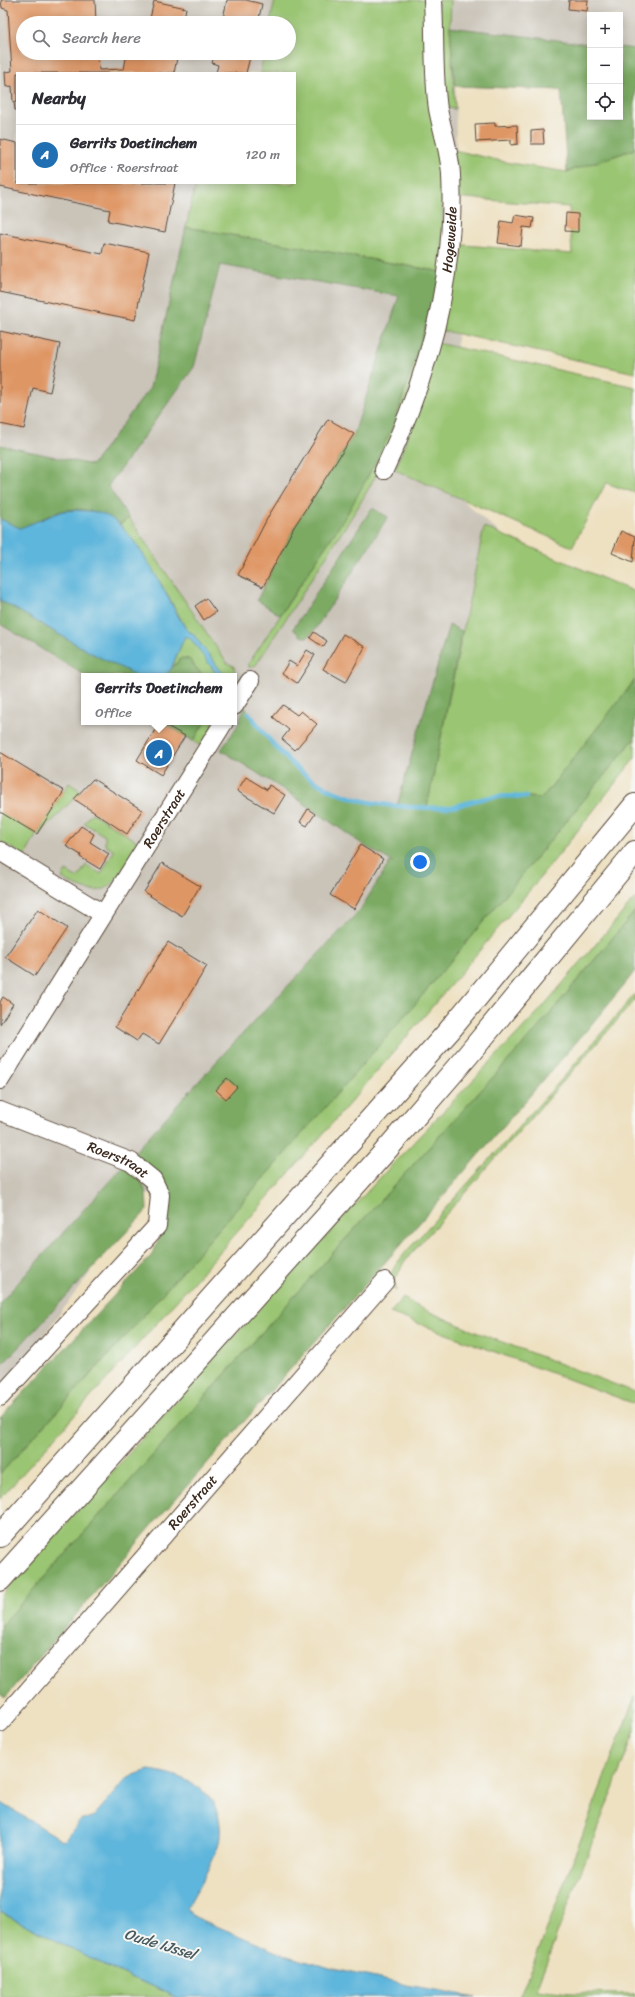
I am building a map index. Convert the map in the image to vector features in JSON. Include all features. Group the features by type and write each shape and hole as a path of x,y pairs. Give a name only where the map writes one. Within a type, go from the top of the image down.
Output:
{"highway":[{"path":"0,1536 449,1031 635,805"},
{"path":"0,1580 382,1155 468,1055 635,852"}],"street":[{"name":"Hogeweide","path":"384,470 412,408 439,322 447,266 451,174 447,146 438,110 434,0"},
{"path":"237,701 250,681"},
{"name":"Roerstraat","path":"0,1080 222,725"},
{"path":"0,851 103,914"},
{"name":"Roerstraat","path":"0,1111 131,1162 153,1180 160,1195 157,1226 0,1397"},
{"name":"Roerstraat","path":"0,1723 385,1281"}],"shaded area":[{"path":"0,0 635,0 635,49 623,47 623,12 587,12 587,44 455,28 457,347 421,464 502,535 413,837 21,1366 0,1387"}],"green space":[{"path":"275,0 427,0 442,144 443,272 186,227 196,184 296,184 296,72 260,72 263,60 296,60 296,16 272,16"},
{"path":"438,0 451,0 450,27 455,109 442,107"},
{"path":"450,27 587,44 587,120 623,120 623,47 635,49 635,149 567,172 561,90 455,86"},
{"path":"635,149 635,373 440,330 453,244 572,254 569,207 454,197 454,150 510,163 567,172"},
{"path":"186,227 443,272 394,424 377,460 347,514 280,615 257,600 294,527 354,434 399,296 220,265 194,367 108,486 129,518 120,524 100,514 86,510 71,510 58,512 20,528 0,519 0,445 92,465 150,388"},
{"path":"434,303 439,304 386,458 358,507 258,662 255,666 249,668 249,663 347,514 394,424"},
{"path":"437,343 635,387 635,493 606,483 572,547 395,470 426,386"},
{"path":"372,508 388,517 314,631 308,637 302,637 293,629"},
{"path":"129,518 227,663 234,666 235,673 223,673 193,634 187,630 160,582 120,524"},
{"path":"484,527 635,592 635,680 542,798 509,796 487,797 451,807 427,807"},
{"path":"0,600 93,654 134,673 81,673 0,624"},
{"path":"449,625 462,631 427,807 451,807 487,797 509,796 542,798 635,680 635,738 411,1009 122,1340 0,1474 0,1418 151,1256 160,1236 165,1219 131,1156 228,1049 360,910 390,862 393,862 365,846 292,795 221,750 238,725 245,707 279,750 304,774 319,784 335,793 357,801 397,806"},
{"path":"185,636 191,638 216,673 201,673 189,659 181,658 171,669"},
{"path":"181,658 189,659 201,673 168,673"},
{"path":"168,725 203,725 193,741"},
{"path":"203,725 213,725 201,746 193,741"},
{"path":"635,738 635,758 553,862 461,973 331,1125 0,1499 0,1474 122,1340 411,1009"},
{"path":"69,783 81,791 39,835 37,834"},
{"path":"0,812 37,834 25,856 0,841"},
{"path":"92,813 140,843 117,878 110,886 101,890 91,890 78,887 62,878 66,871 78,878 86,865 101,874 114,851 105,845 105,836 84,823"},
{"path":"635,898 635,911 537,1029 339,1246 0,1627 0,1597 227,1344 388,1169 540,1010"},
{"path":"635,911 635,971 628,980 586,1031 396,1250 156,1521 5,1698 0,1694 0,1627 339,1246 537,1029"},
{"path":"635,994 635,1000 404,1262 395,1280 396,1291 387,1282 395,1266 405,1253 561,1080"},
{"path":"123,1166 140,1180 145,1188 147,1210 0,1367 0,1303"},
{"path":"403,1298 419,1307 473,1331 635,1392 635,1404 390,1313"},
{"path":"635,1696 635,1731 536,1989 571,1993 635,1994 635,1997 519,1997 537,1955"},
{"path":"0,1912 104,1965 176,1997 0,1997"}],"water":[{"path":"76,510 103,514 116,521 128,533 150,566 187,630 193,634 223,673 216,673 191,639 185,636 171,669 168,673 132,673 93,654 0,600 0,519 20,528 63,511"},
{"name":"Oude IJssel","path":"149,1770 176,1776 200,1788 209,1797 216,1808 220,1821 219,1844 206,1873 186,1909 195,1917 287,1956 330,1968 407,1985 475,1997 176,1997 104,1965 0,1912 0,1802 64,1841 80,1821 94,1816 128,1777"}],"building":[{"path":"1,0 95,0 96,16 16,16 16,60 98,60 99,70 124,69 126,60 177,60 174,72 16,72 16,101 13,102 12,86 6,87 5,72 12,71 8,10 2,8"},
{"path":"227,0 246,0 262,4 259,16 224,16"},
{"path":"569,0 588,0 587,11 568,9"},
{"path":"154,1 186,8 184,16 151,16"},
{"path":"213,60 249,60 246,72 216,72 218,65 212,63"},
{"path":"14,102 16,102 16,110"},
{"path":"495,123 495,126 517,125 518,144 511,145 511,140 476,142 475,124"},
{"path":"543,130 544,144 531,144 531,131"},
{"path":"0,139 16,143 16,184 175,184 165,232 108,221 110,210 0,187"},
{"path":"566,213 578,214 578,232 565,231"},
{"path":"515,215 534,218 532,228 523,227 521,246 498,243 501,221 513,223"},
{"path":"0,233 102,254 104,243 149,252 135,320 0,292"},
{"path":"0,331 60,344 50,392 33,388 24,429 0,424"},
{"path":"328,419 354,434 294,527 263,587 238,575 269,515"},
{"path":"621,531 635,537 633,562 612,553"},
{"path":"206,598 216,612 204,620 195,606"},
{"path":"314,632 327,641 323,647 310,638"},
{"path":"343,634 365,647 346,682 323,669"},
{"path":"307,650 315,655 297,683 282,673 289,661 297,666"},
{"path":"283,705 297,715 301,711 317,724 295,750 282,739 289,730 273,717"},
{"path":"158,725 165,725 185,736 161,775 137,760"},
{"path":"0,752 64,791 37,834 0,812"},
{"path":"246,777 267,790 269,785 285,795 274,813 237,791"},
{"path":"93,779 142,810 127,834 74,799"},
{"path":"308,809 315,814 307,826 300,822"},
{"path":"81,826 94,834 90,842 109,854 100,869 80,857 81,855 66,846"},
{"path":"360,845 383,859 354,909 330,895"},
{"path":"162,863 200,886 182,916 144,892"},
{"path":"38,909 67,928 35,976 5,957"},
{"path":"168,942 207,966 159,1044 142,1034 137,1041 115,1027"},
{"path":"3,997 13,1004 0,1024 0,1002"},
{"path":"227,1078 237,1087 226,1099 216,1090"}],"waterway":[{"path":"249,713 279,751 294,766 310,779 328,789 348,797 396,806 431,808 451,807 496,796 526,797"}],"place":[{"name":"Gerrits Doetinchem","path":"159,753"}]}
